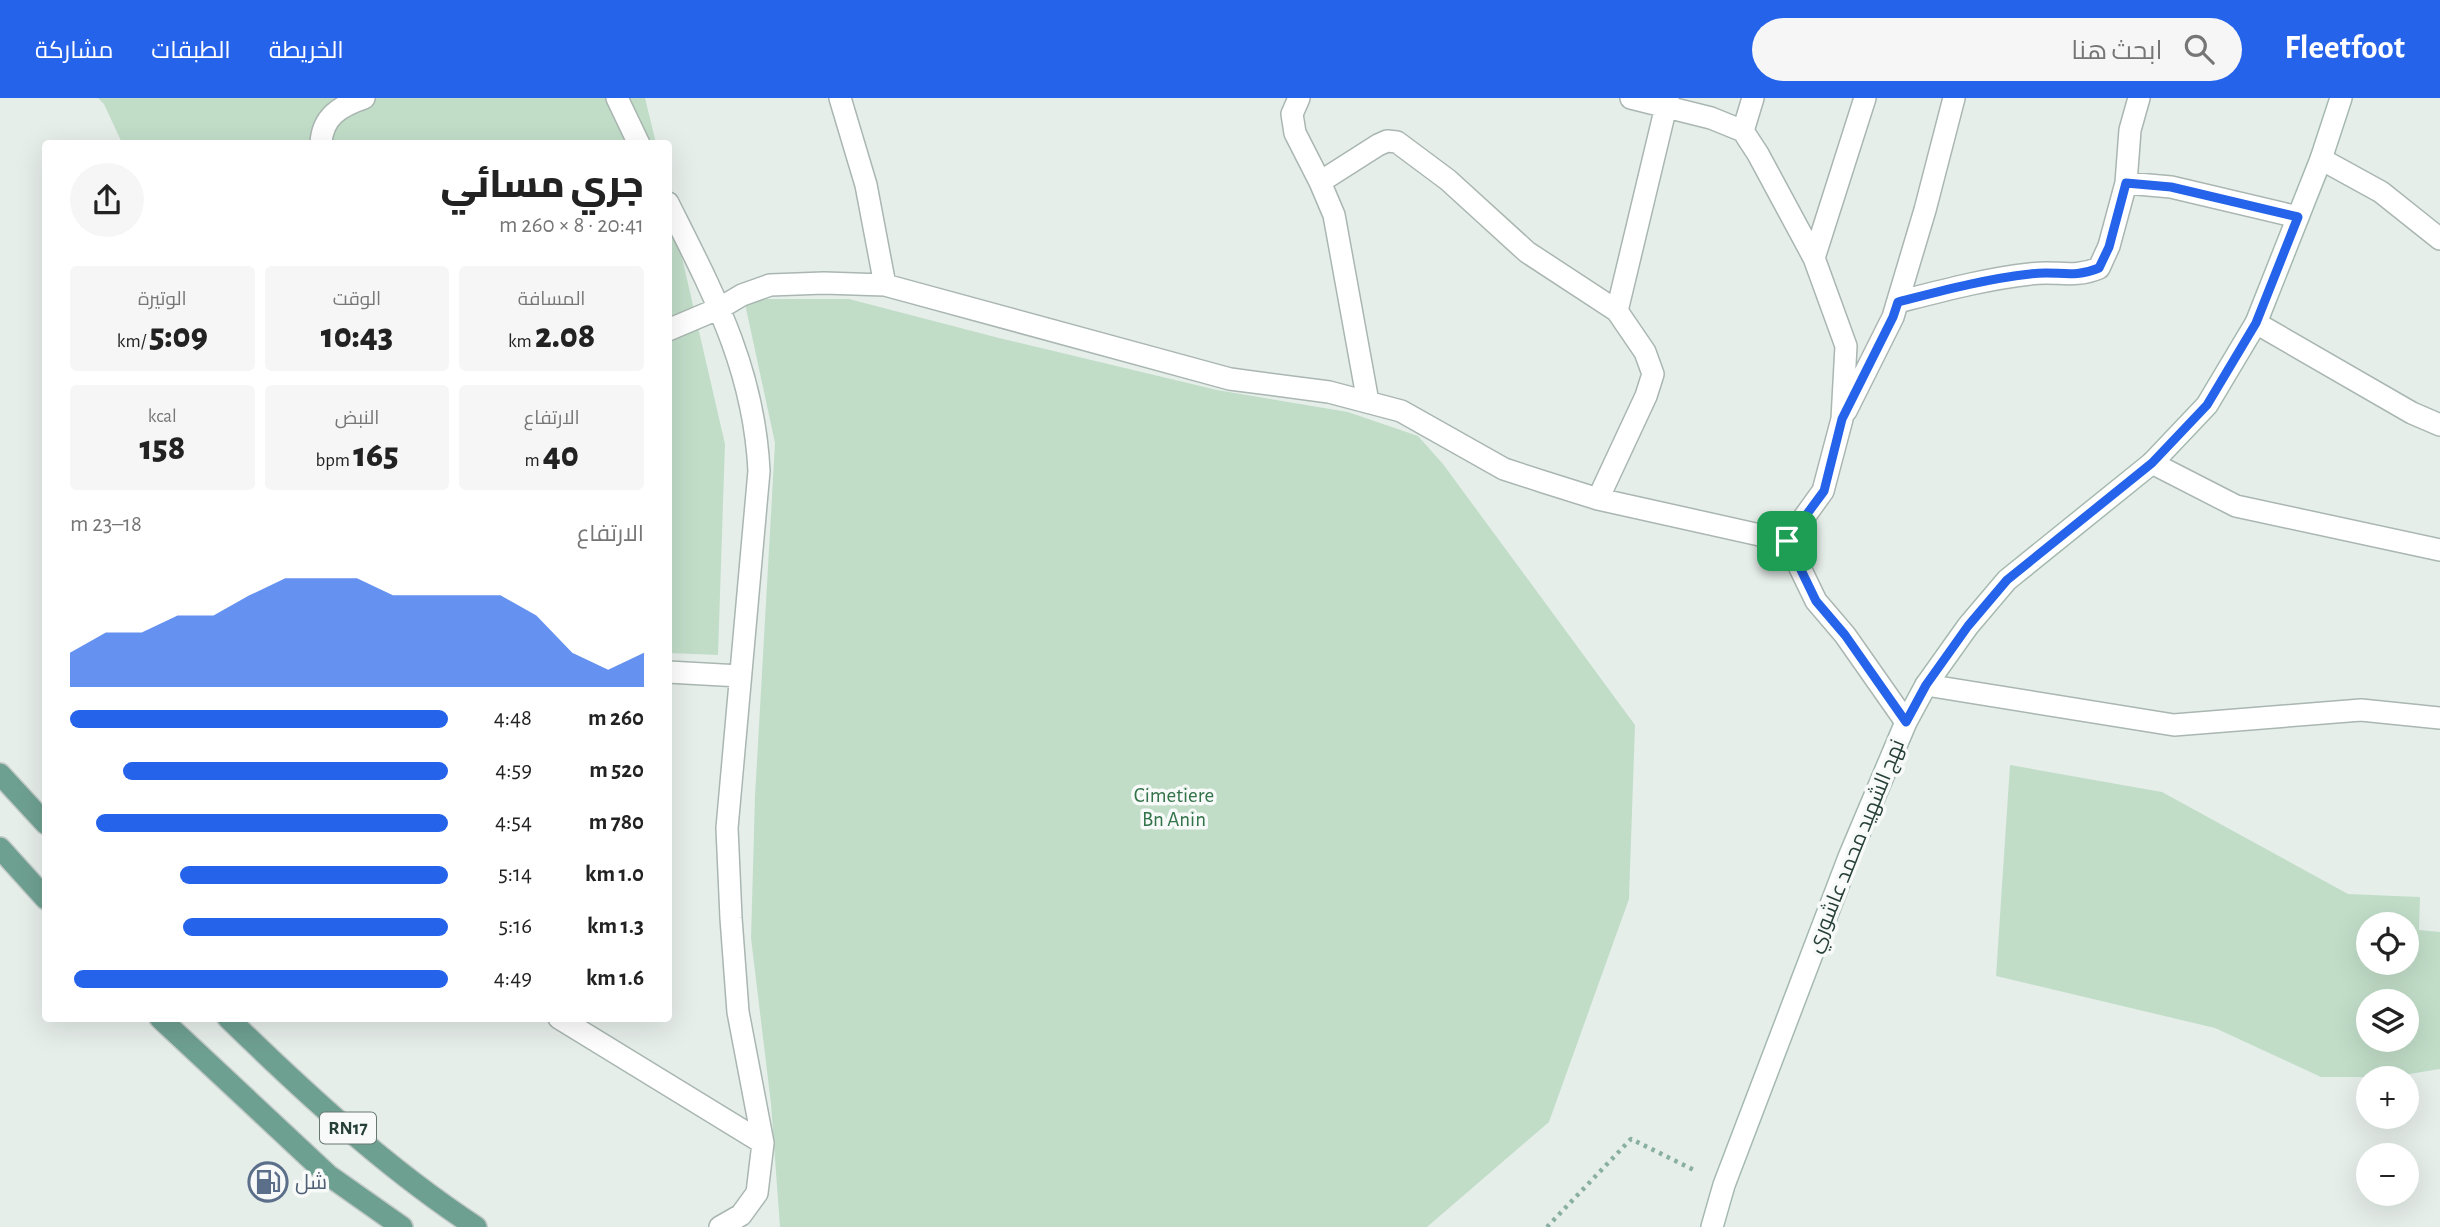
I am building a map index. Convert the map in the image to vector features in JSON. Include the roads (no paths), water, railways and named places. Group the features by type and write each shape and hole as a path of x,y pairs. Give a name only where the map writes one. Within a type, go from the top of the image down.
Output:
{"main road":[{"path":"0,774 42,820"},
{"path":"0,848 42,895"},
{"name":"RN17","path":"164,1022 328,1175 402,1227"},
{"name":"RN17","path":"232,1022 278,1067 380,1156 476,1227"}],"street":[{"path":"321,140 321,131 331,114 363,98"},
{"path":"617,98 637,140"},
{"path":"840,98 866,184 885,285"},
{"path":"1299,98 1293,114 1295,133 1334,215 1368,402"},
{"path":"1631,98 1667,103 1743,131 1814,258 1846,346 1842,419 1824,491 1787,541"},
{"path":"1743,131 1753,98"},
{"path":"1814,258 1865,98"},
{"path":"1842,419 1893,317 1925,210 1954,98"},
{"path":"1898,302 1991,279 2034,273 2085,274 2099,268 2109,247 2126,183 2130,130 2139,98"},
{"name":"نهج الشهيد محمد عاشوري","path":"1712,1227 1724,1185 1849,857 1906,722 1926,685 1968,626 2007,580 2152,463 2207,405 2256,323 2321,159 2341,98"},
{"path":"1617,310 1667,103"},
{"path":"1320,183 1378,145 1387,141 1397,142 1448,180 1527,252 1617,310 1646,352 1653,374 1646,396 1598,499"},
{"path":"2321,159 2381,192 2440,239"},
{"path":"2126,183 2171,187 2298,217"},
{"path":"672,211 720,308 747,384 757,431 760,471 727,828 738,1012 763,1143 757,1193 741,1215 720,1227"},
{"path":"672,328 720,308 742,295 770,285 885,285 1230,379 1329,392 1401,411 1504,469 1598,499 1787,541"},
{"path":"2256,323 2412,413 2440,425"},
{"path":"2152,463 2235,506 2440,550"},
{"path":"1787,541 1816,601 1845,635 1906,722"},
{"path":"672,672 740,676"},
{"path":"1926,685 2174,725 2361,710 2440,718"},
{"path":"566,1022 763,1143"}],"place":[{"name":"شل","path":"268,1182"}],"park label":[{"name":"Cimetiere Bn Anin","path":"1174,807"}]}
